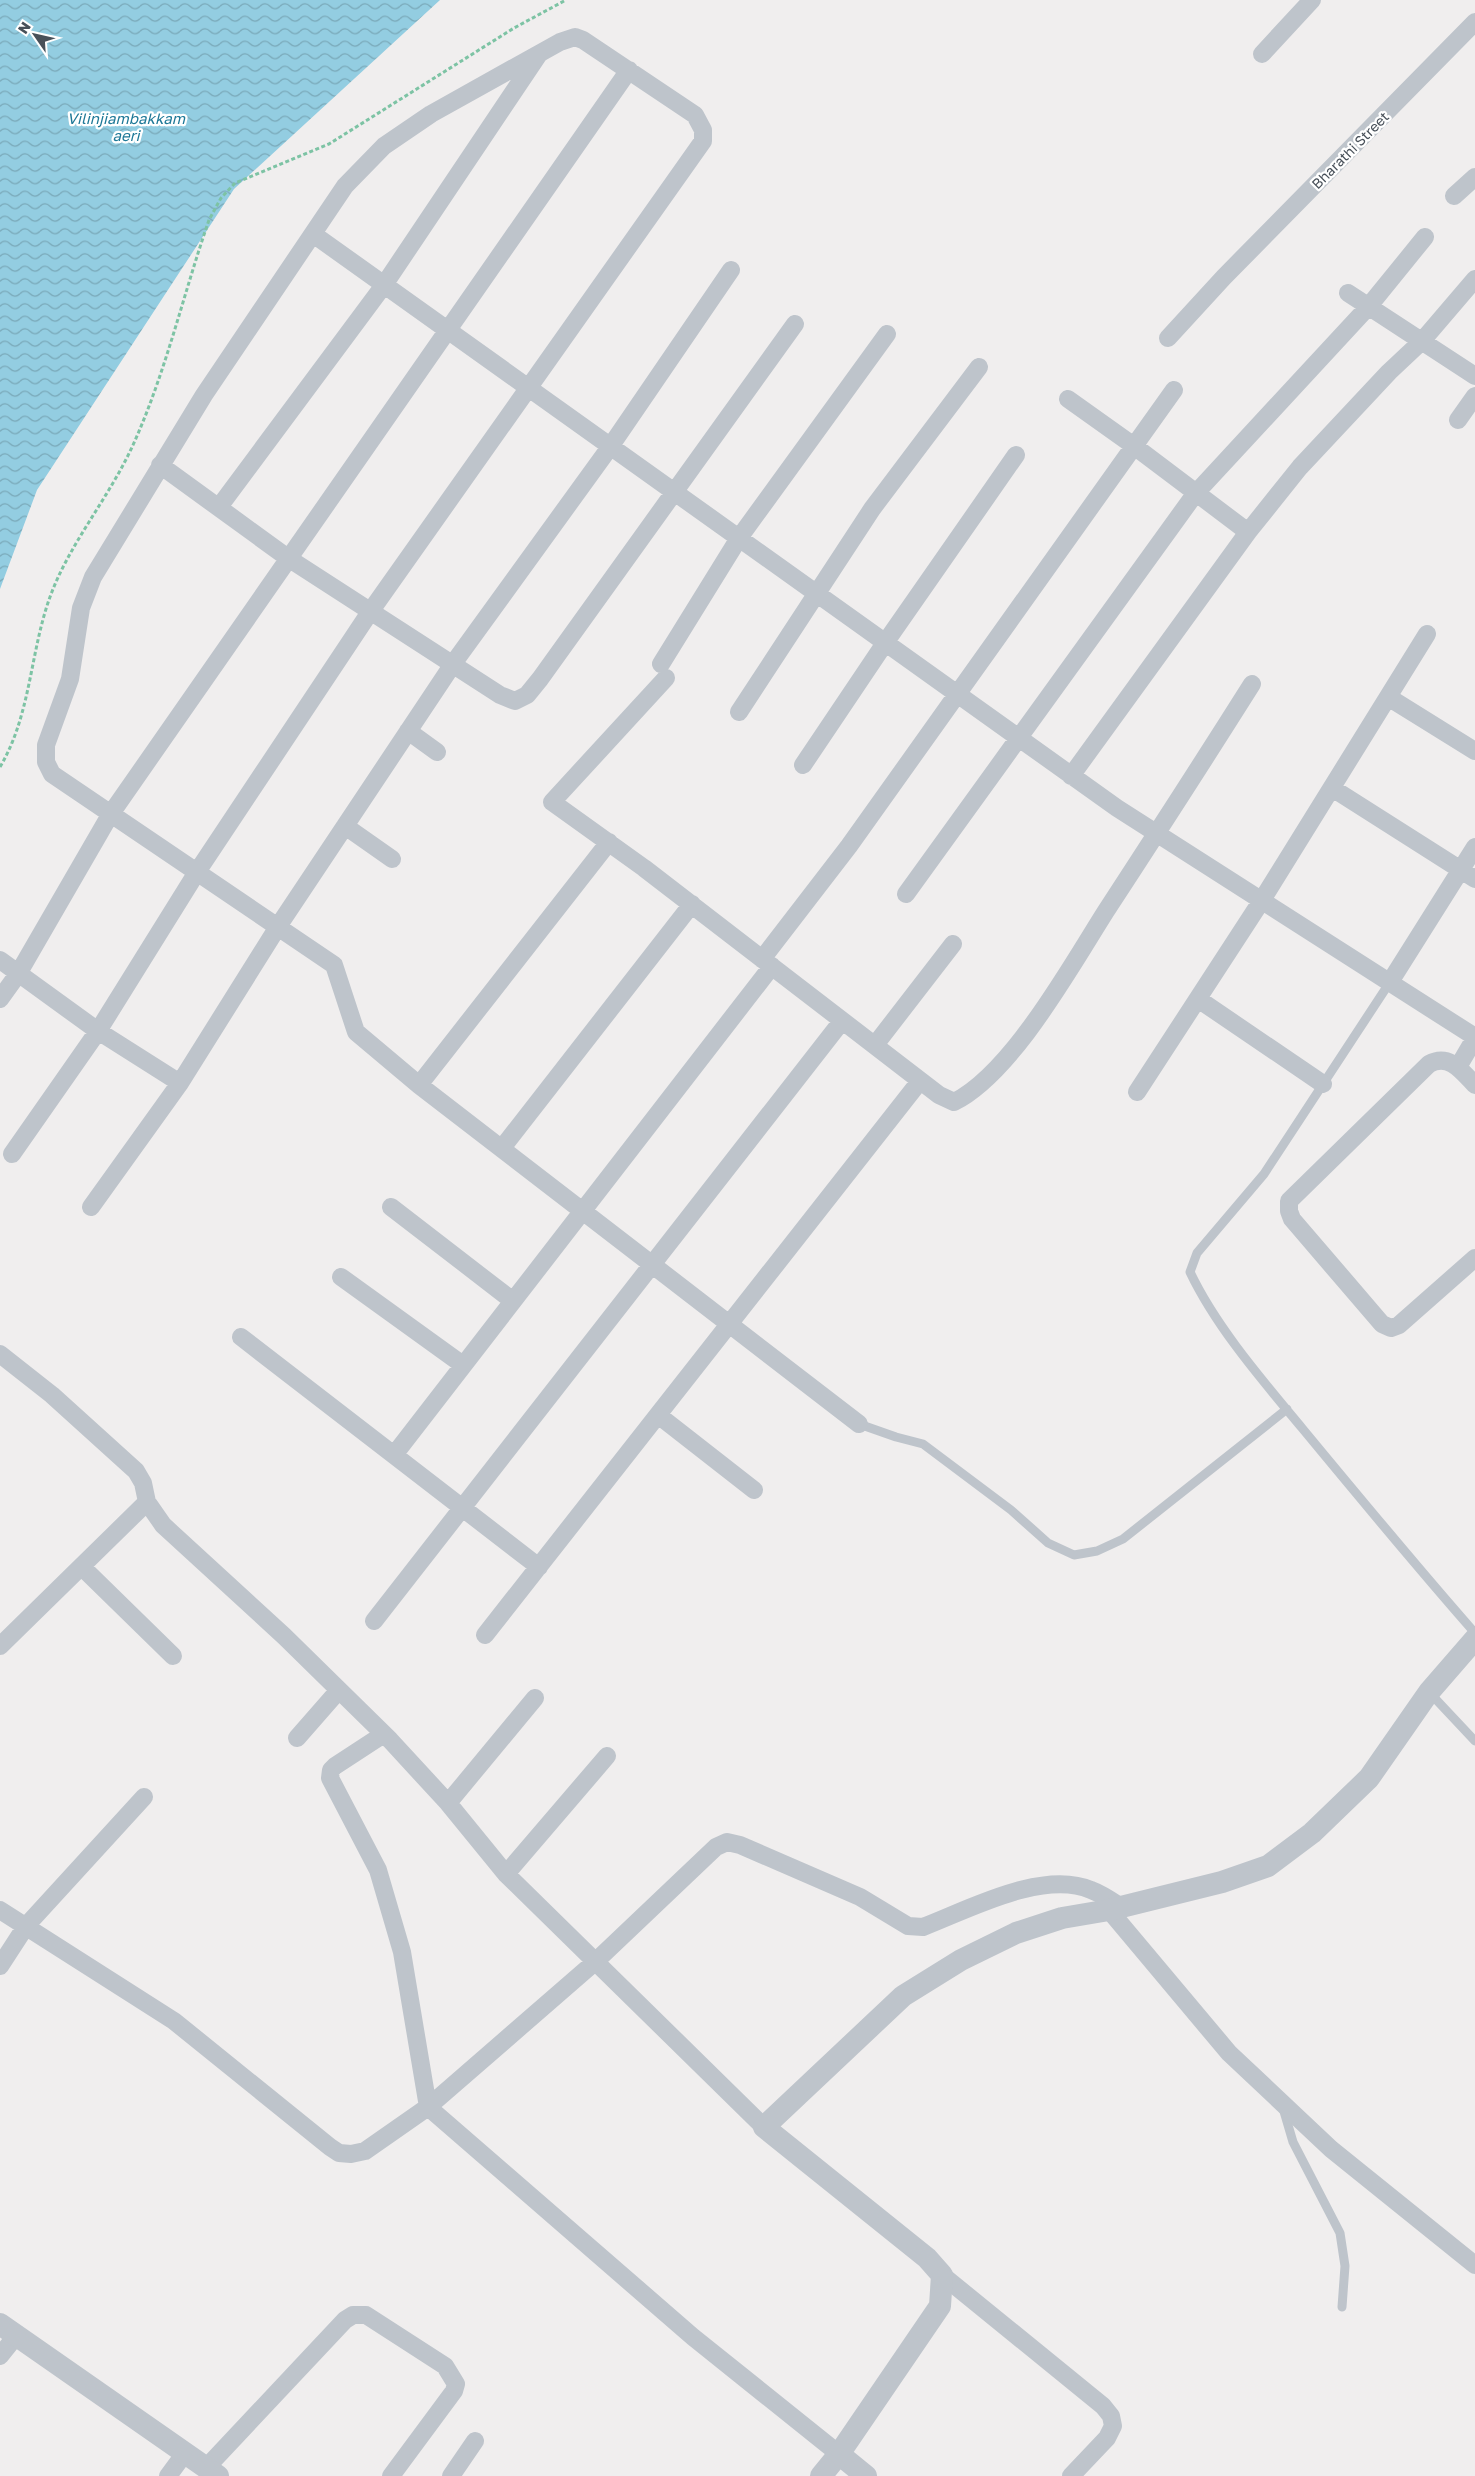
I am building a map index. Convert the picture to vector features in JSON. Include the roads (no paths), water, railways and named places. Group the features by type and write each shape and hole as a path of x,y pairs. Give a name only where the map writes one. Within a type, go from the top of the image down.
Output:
{"street":[{"path":"1262,54 1312,0"},
{"name":"Bharathi Street","path":"1168,338 1224,277 1475,22"},
{"path":"12,1154 98,1031 197,872 370,612 703,141 703,130 695,115 583,40 575,37 540,52 430,114 384,146 345,186 209,386 93,577 81,608 70,679 46,745 46,762 52,774 110,815 197,872 279,925 334,965 356,1032 419,1085 859,1424"},
{"path":"219,507 384,285 540,52"},
{"path":"0,999 18,974 110,815 629,70"},
{"path":"1454,196 1475,177"},
{"path":"314,234 1071,776 1475,1038 1458,1067"},
{"path":"906,894 1194,494 1369,306 1425,237"},
{"path":"91,1207 180,1083 279,925 453,664 610,446 731,270"},
{"path":"1071,776 1248,532 1300,466 1389,372 1422,342 1475,279"},
{"path":"1348,293 1475,376"},
{"path":"160,465 288,558 500,695 515,701 527,695 675,493 794,324"},
{"path":"887,334 739,538 664,671 552,802 692,904 920,1081 939,1095 954,1102 967,1095 991,1076 1037,1018 1252,684"},
{"path":"739,712 872,509 978,368"},
{"path":"394,1455 582,1210 767,962 1174,390"},
{"path":"1458,420 1475,396"},
{"path":"1068,400 1134,446 1194,494 1248,532"},
{"path":"803,765 885,643 1016,455"},
{"path":"1137,1092 1262,900 1427,634"},
{"path":"1388,697 1475,751"},
{"path":"408,731 438,752"},
{"path":"1332,788 1468,874"},
{"path":"344,826 392,859"},
{"path":"419,1085 609,842"},
{"path":"1390,982 1468,874 1475,847"},
{"path":"502,1148 692,904"},
{"path":"875,1046 953,944"},
{"path":"0,960 98,1031 180,1083"},
{"path":"1198,999 1322,1084"},
{"path":"374,1620 842,1020"},
{"path":"1475,1085 1458,1067 1449,1061 1438,1059 1429,1064 1289,1201 1288,1211 1292,1219 1382,1324 1391,1328 1399,1325 1475,1258"},
{"path":"485,1635 920,1081"},
{"path":"392,1207 512,1301"},
{"path":"341,1277 463,1365"},
{"path":"241,1337 539,1567"},
{"path":"0,1354 52,1395 136,1471 143,1483 147,1502 163,1525 251,1604 384,1734 448,1803 506,1874 764,2127 927,2258 942,2275 1103,2406 1111,2416 1113,2426 1107,2438 1071,2476"},
{"path":"658,1415 754,1490"},
{"path":"0,1646 147,1502"},
{"path":"82,1567 174,1656"},
{"path":"764,2127 903,1996 961,1960 1016,1933 1062,1918 1115,1908 1222,1882 1268,1866 1312,1833 1368,1778 1428,1692 1475,1639"},
{"path":"297,1738 339,1690"},
{"path":"448,1803 535,1698"},
{"path":"384,1734 335,1766 331,1770 330,1778 378,1870 402,1952 428,2107 693,2337 866,2476"},
{"path":"506,1874 607,1756"},
{"path":"0,1966 26,1926 144,1797"},
{"path":"0,1910 174,2021 339,2153 351,2154 365,2151 428,2107 596,1961 716,1847 727,1842 740,1845 860,1897 908,1926 916,1928 923,1928 986,1900 1018,1891 1061,1884 1091,1890 1115,1908 1229,2053 1331,2149 1475,2265"},
{"path":"821,2476 839,2454 940,2306 942,2275"},
{"path":"0,2356 8,2330 212,2472 345,2320 360,2314 366,2315 445,2366 456,2384 454,2391 391,2476"},
{"path":"451,2476 475,2441"},
{"path":"168,2476 185,2453"}],"lane":[{"path":"1390,982 1264,1174 1197,1253 1190,1272 1198,1290 1235,1342 1287,1409 1403,1550 1475,1633"},
{"path":"859,1424 896,1438 923,1444 1011,1510 1048,1543 1074,1555 1097,1551 1123,1539 1287,1409"},
{"path":"1428,1692 1475,1741"},
{"path":"1282,2102 1293,2142 1340,2232 1345,2266 1342,2307"}],"water":[{"name":"Vilinjiambakkam aeri","path":"0,0 440,0 234,189 37,490 0,589"}]}
